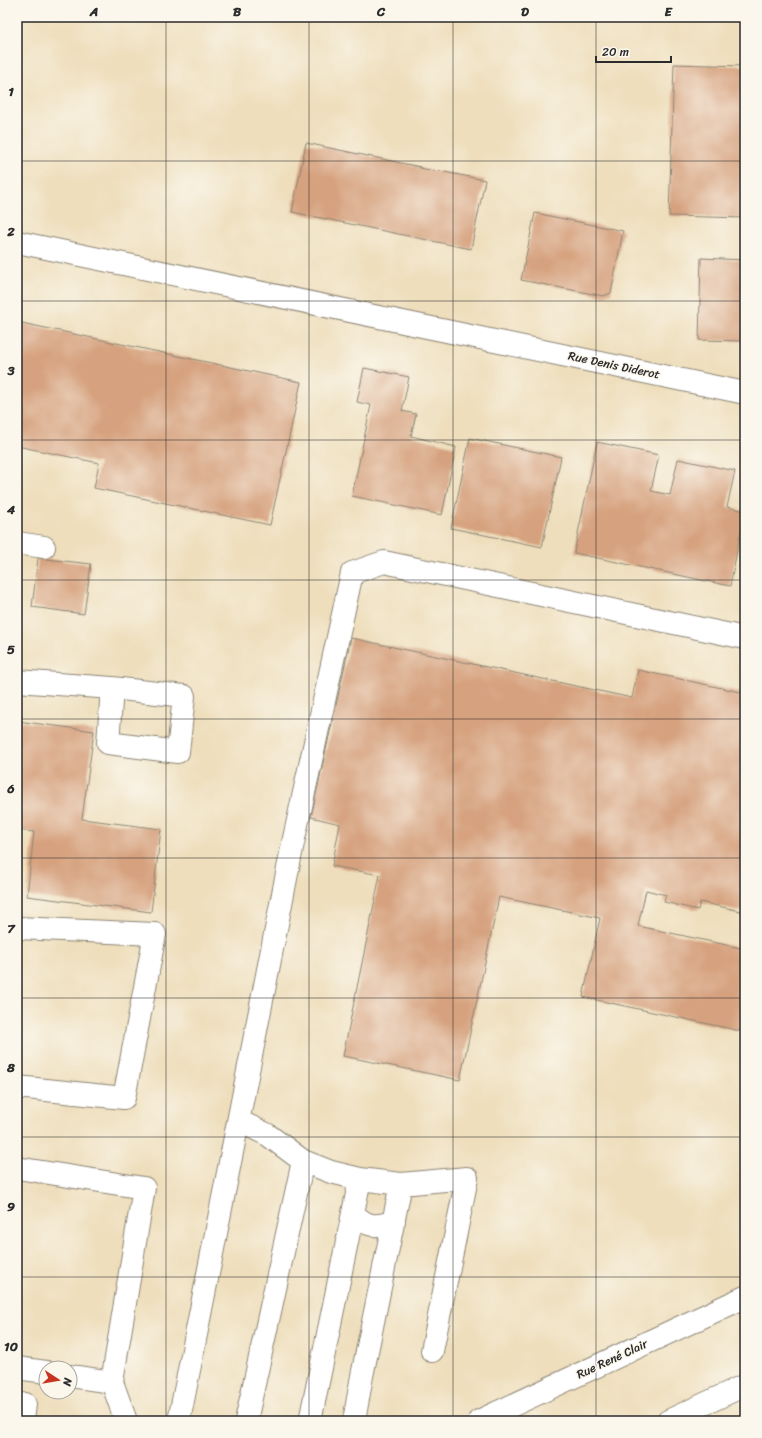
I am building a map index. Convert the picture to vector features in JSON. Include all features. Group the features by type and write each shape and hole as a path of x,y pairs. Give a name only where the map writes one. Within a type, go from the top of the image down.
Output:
{"lane":[{"name":"Rue Denis Diderot","path":"17,242 745,393"},
{"path":"17,543 44,547"},
{"path":"179,1421 293,843 352,574 384,562 745,638"},
{"path":"17,681 112,688"},
{"path":"17,928 155,934 124,1098 17,1087"},
{"path":"239,1121 268,1135 303,1161 331,1172 360,1179 401,1184 466,1178 432,1350"},
{"path":"246,1421 303,1161"},
{"path":"17,1168 144,1188 112,1382 126,1421"},
{"path":"310,1421 360,1179"},
{"path":"354,1421 401,1184"},
{"path":"353,1214 360,1221 376,1226 382,1226 394,1221"},
{"name":"Rue René Clair","path":"479,1421 745,1297"},
{"path":"17,1368 38,1371"},
{"path":"78,1377 112,1382"},
{"path":"668,1421 745,1384"}],"building":[{"path":"674,64 745,66 745,218 669,216"},
{"path":"306,143 439,172 485,180 471,249 292,212"},
{"path":"535,213 623,231 611,293 603,296 521,280"},
{"path":"701,258 745,260 745,341 699,340"},
{"path":"17,322 301,382 270,525 94,488 99,463 17,446"},
{"path":"364,368 409,377 402,411 416,414 411,436 456,447 442,515 352,496 371,405 357,402"},
{"path":"470,438 561,457 542,547 451,528"},
{"path":"597,442 659,455 651,491 670,495 678,459 735,471 727,507 745,511 730,586 574,553"},
{"path":"38,558 91,564 84,614 32,607"},
{"path":"351,638 632,698 638,670 745,693 745,912 700,902 698,910 664,902 666,895 646,890 638,926 745,949 745,1032 583,997 600,918 499,897 460,1080 343,1056 380,875 332,866 340,824 311,817"},
{"path":"17,721 94,731 82,819 161,829 151,912 27,896 34,832 17,830"}]}
